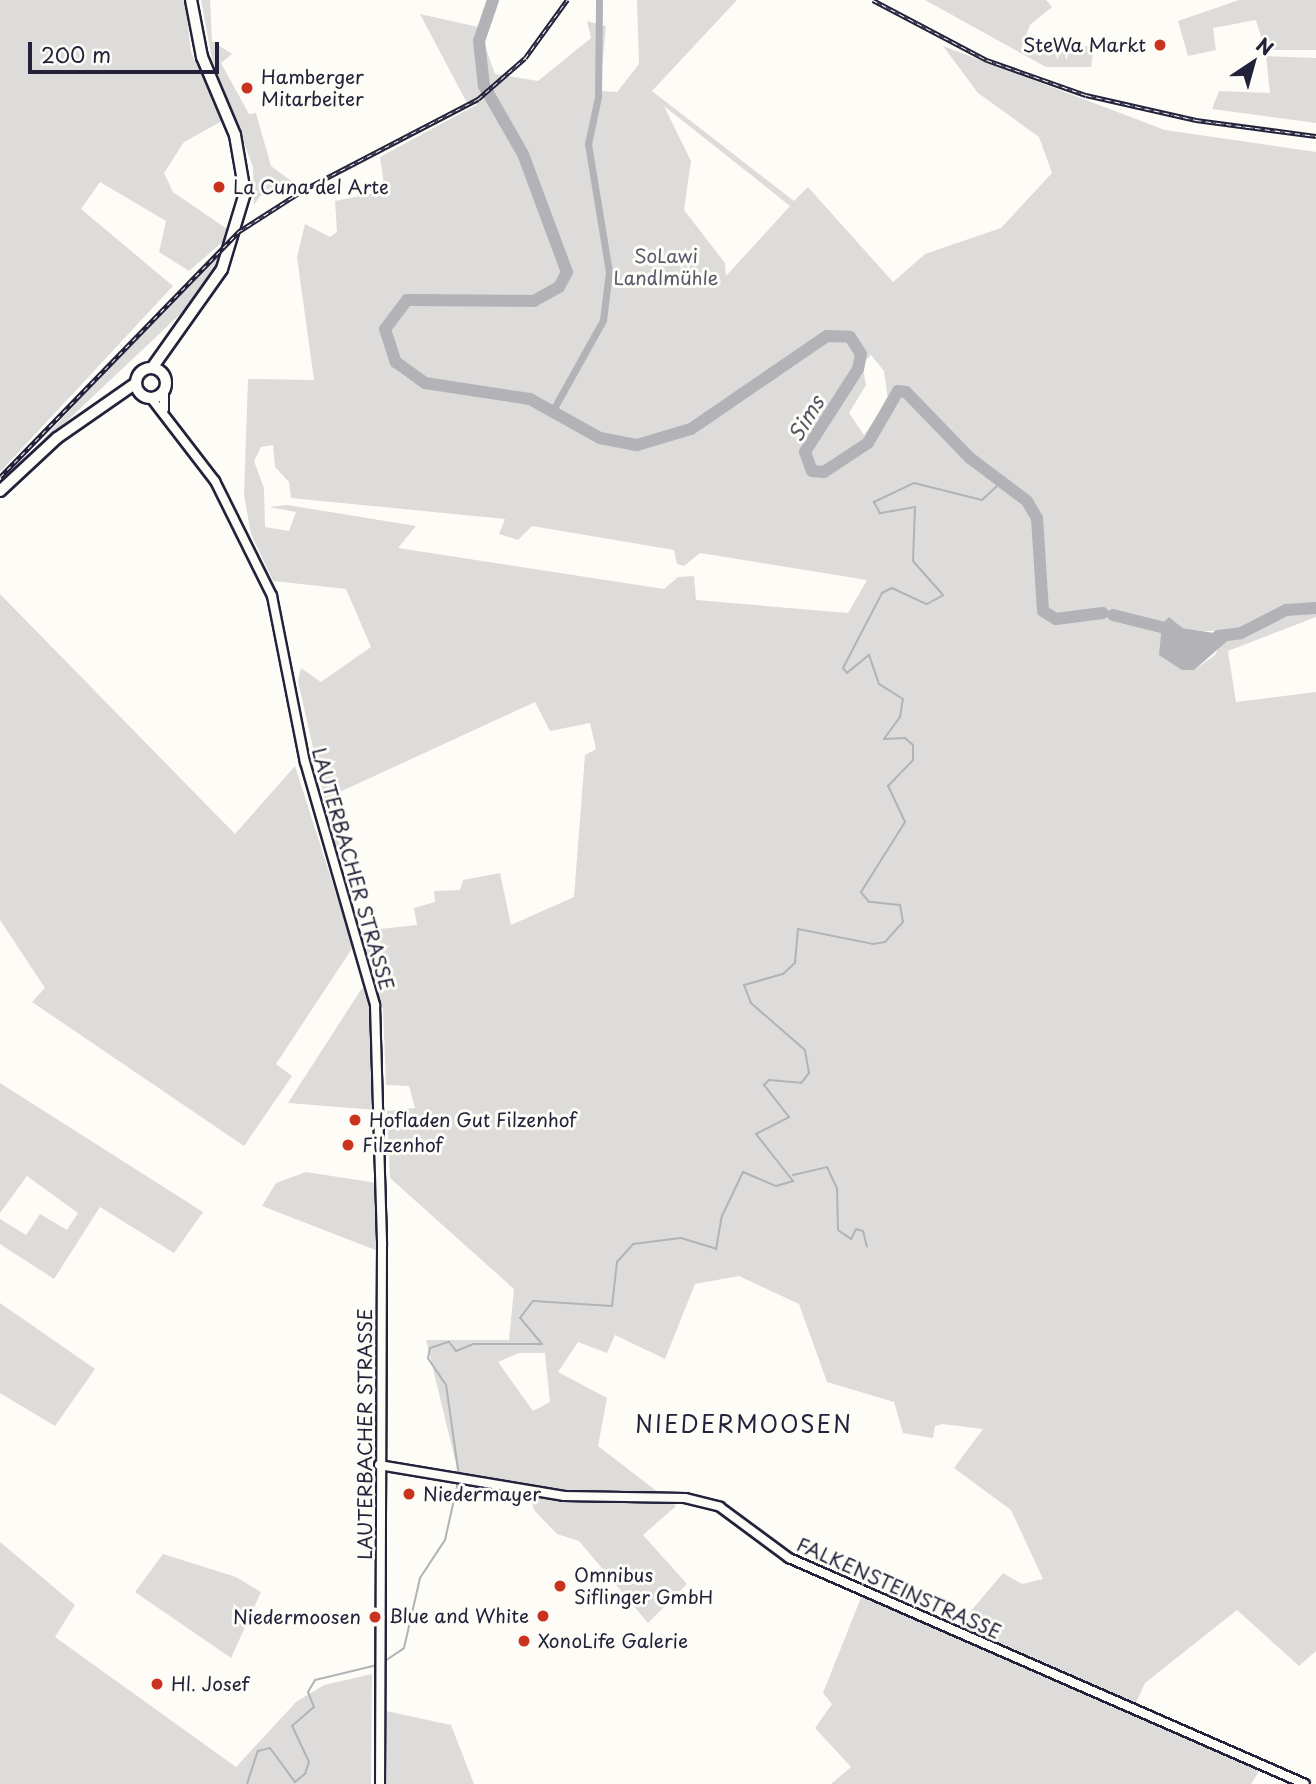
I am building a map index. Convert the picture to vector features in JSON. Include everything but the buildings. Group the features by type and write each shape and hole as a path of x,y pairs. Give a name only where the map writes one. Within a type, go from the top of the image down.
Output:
{"main road":[{"path":"0,491 57,438 157,371 164,355 230,253 245,193 235,135 202,57 191,0"},
{"path":"123,396 146,396 164,391 157,371"},
{"path":"136,383 146,396"}],"street":[{"path":"164,391 164,409"},
{"name":"LAUTERBACHER STRASSE","path":"146,396 164,409 235,514 272,596 305,762 372,984 381,1132 380,1784"},
{"name":"FALKENSTEINSTRASSE","path":"379,1465 564,1496 685,1498 720,1507 789,1558 1305,1784"}],"green space":[{"path":"0,0 185,0 191,52 222,121 184,142 164,173 173,192 233,233 189,271 159,252 166,221 100,182 81,209 173,286 0,472"},
{"path":"201,0 210,0 212,41 232,54 221,63 249,114 256,113 271,166 301,188 288,195 260,196 254,205 253,167 212,59"},
{"name":"SoLawi Landlmühle","path":"637,0 737,0 652,91 794,201 808,187 893,282 925,254 1001,228 1052,173 1039,137 978,93 943,46 1165,130 1316,152 1316,617 1228,651 1236,702 1316,692 1316,1651 1299,1666 1237,1610 1145,1683 1136,1703 959,1625 1003,1573 1022,1584 1043,1579 1011,1510 954,1468 983,1429 942,1424 935,1426 933,1438 903,1433 894,1402 827,1382 799,1304 739,1276 695,1284 665,1359 615,1335 607,1353 578,1342 558,1372 607,1398 598,1446 676,1506 643,1535 687,1584 648,1623 579,1541 557,1534 534,1510 527,1484 458,1472 426,1340 509,1340 514,1289 390,1178 387,1111 415,1108 409,1086 386,1085 383,1009 361,931 417,925 414,908 435,902 434,891 460,890 463,880 500,873 511,925 574,897 585,755 596,749 590,723 550,731 535,702 331,796 348,850 335,846 298,681 301,668 321,682 371,647 346,589 273,581 251,534 244,495 248,379 314,380 297,257 305,224 330,237 337,232 335,201 385,191 380,157 478,104 467,103 420,14 478,27 495,74 538,81 591,38 587,21 606,26 600,91 617,92 639,64","holes":["664,106 790,206 726,276 725,263 684,210 691,161","463,297 500,299 517,305 438,300","871,355 884,371 888,400 864,435 849,413 866,385 862,364","273,445 275,467 289,482 291,498 505,519 499,534 518,540 532,526 674,550 677,564 684,566 700,553 867,580 848,613 696,600 694,576 678,577 664,589 398,548 416,526 287,505 269,507 296,512 289,531 265,527 264,488 254,461 261,447","1182,628 1227,631 1215,655 1194,670","519,1353 545,1353 550,1402 533,1411 498,1362"]},
{"path":"925,0 1046,0 1052,7 1030,25 1021,49 1094,46 1091,67 1046,67"},
{"path":"1239,0 1316,0 1316,50 1265,50 1256,20 1213,28 1216,50 1188,56 1178,21"},
{"path":"1266,56 1316,58 1316,123 1212,109 1219,91 1270,93"},
{"path":"229,243 192,303 15,470 152,320"},
{"path":"0,594 235,834 295,766 353,947 276,1064 292,1076 244,1146 32,1002 45,988 0,920"},
{"path":"362,988 370,994 376,1110 288,1103"},
{"path":"0,1083 203,1212 174,1253 100,1207 54,1279 0,1244 0,1219 26,1235 40,1214 67,1230 78,1213 27,1176 0,1213"},
{"path":"306,1172 377,1183 378,1251 262,1206 276,1183"},
{"path":"0,1303 95,1369 55,1426 0,1393"},
{"path":"0,1542 75,1605 55,1637 236,1767 296,1702 324,1685 372,1674 371,1784 0,1784"},
{"path":"163,1554 236,1577 261,1592 231,1658 135,1592"},
{"path":"862,1595 1260,1770 1251,1784 831,1784 851,1767 815,1728 832,1704 823,1693"},
{"path":"386,1711 451,1725 474,1784 386,1784"}],"shaded area":[{"path":"1169,617 1182,628 1233,636 1194,670 1182,670 1159,655 1162,624"}],"waterway":[{"name":"Sims","path":"493,0 479,41 484,86 523,154 567,272 559,287 534,301 407,300 385,329 396,362 425,383 530,399 600,438 637,445 691,429 827,336 850,337 861,354 858,369 805,452 812,471 824,472 868,443 898,391 906,392 970,458 1027,501 1037,518 1043,611 1056,619 1103,613"},
{"name":"Sims","path":"553,410 603,320 609,272 588,144 598,97 599,0"},
{"path":"459,1476 446,1385 428,1358 430,1348 449,1342 456,1351 473,1344 542,1344 520,1318 533,1301 612,1306 617,1262 633,1244 681,1238 716,1249 722,1216 743,1172 776,1186 793,1181 756,1134 789,1117 764,1085 769,1080 801,1083 809,1073 805,1050 751,1003 744,985 783,974 795,963 798,929 873,944 885,942 903,922 900,905 869,902 861,892 905,822 888,786 913,760 913,745 905,738 884,739 900,717 903,699 879,684 869,655 847,673 843,668 882,593 892,588 927,604 943,595 913,561 915,507 880,513 874,502 914,483 982,500 1001,482"},
{"name":"Sims","path":"1218,636 1241,633 1286,610 1316,608"},
{"name":"Sims","path":"1113,615 1177,631"},
{"path":"793,1175 827,1167 837,1188 838,1230 851,1239 856,1229 863,1231 867,1247"},
{"path":"385,1661 404,1648 420,1578 445,1540 458,1482"},
{"path":"247,1784 258,1751 270,1748 295,1782 305,1774 309,1762 292,1726 314,1707 308,1692 315,1680 377,1665"}],"railway":[{"path":"0,477 238,232 305,189 478,99 525,58 567,0"},
{"path":"873,0 987,60 1086,95 1196,120 1316,136"}],"place":[{"name":"SteWa Markt","path":"1160,45"},
{"name":"Hamberger Mitarbeiter","path":"247,88"},
{"name":"La Cuna del Arte","path":"219,187"},
{"name":"Hofladen Gut Filzenhof","path":"355,1120"},
{"name":"Filzenhof","path":"348,1145"},
{"name":"Niedermayer","path":"409,1494"},
{"name":"Omnibus Siflinger GmbH","path":"560,1586"},
{"name":"Blue and White","path":"543,1616"},
{"name":"Niedermoosen","path":"375,1617"},
{"name":"XonoLife Galerie","path":"524,1641"},
{"name":"Hl. Josef","path":"157,1684"}],"district":[{"name":"NIEDERMOOSEN","path":"744,1424"}]}
